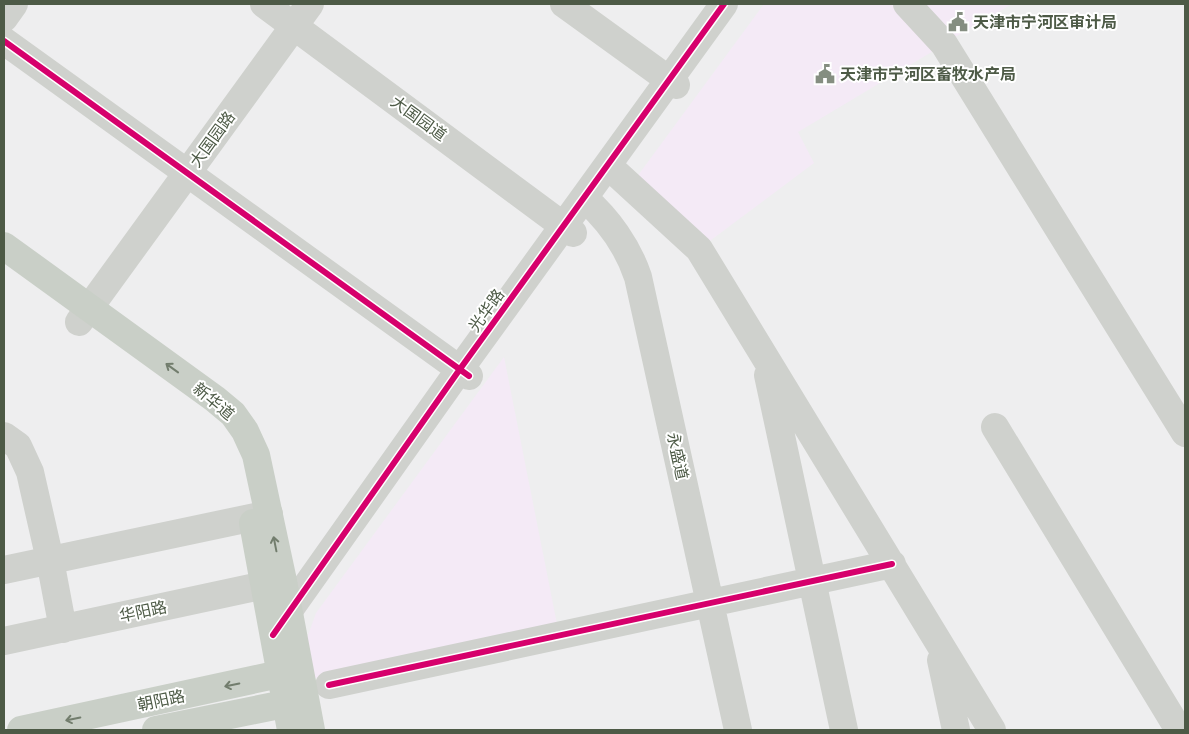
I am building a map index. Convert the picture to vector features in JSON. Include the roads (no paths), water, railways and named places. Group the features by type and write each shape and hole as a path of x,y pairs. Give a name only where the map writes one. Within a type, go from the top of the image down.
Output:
{"main road":[{"name":"新华道","path":"4,246 85,315"},
{"name":"新华道","path":"4,267 85,315 215,399 232,414 245,431 256,455 261,516 273,583 284,624 296,701 311,730"},
{"name":"朝阳路","path":"21,730 290,672"},
{"name":"新华道","path":"291,730 296,701"},
{"name":"朝阳路","path":"156,730 296,701"}],"street":[{"path":"4,18 14,4"},
{"name":"大国园道","path":"264,4 569,229"},
{"name":"大国园路","path":"85,315 310,4"},
{"path":"564,4 673,82"},
{"name":"光华路","path":"284,624 589,202 673,82 724,4"},
{"name":"光华路","path":"673,82 736,4"},
{"path":"907,4 944,44 1185,433"},
{"path":"4,41 465,372"},
{"path":"611,169 699,249 992,730"},
{"name":"永盛道","path":"589,202 632,258 638,277 738,730"},
{"path":"763,354 844,730"},
{"path":"995,427 1179,730"},
{"path":"4,436 18,446 30,472 50,560 62,628"},
{"path":"4,570 261,516"},
{"path":"330,685 892,564"},
{"name":"华阳路","path":"4,641 273,583"},
{"path":"937,639 956,730"}],"place":[{"name":"天津市宁河区审计局","path":"958,22"},
{"name":"天津市宁河区畜牧水产局","path":"825,74"}]}
